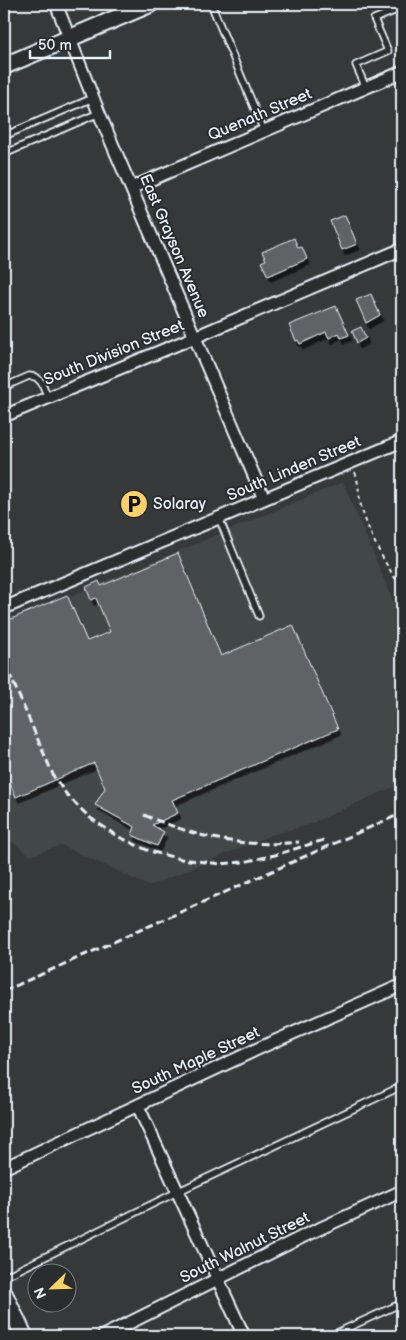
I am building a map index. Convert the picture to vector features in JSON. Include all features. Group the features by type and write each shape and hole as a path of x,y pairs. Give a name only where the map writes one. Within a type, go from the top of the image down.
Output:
{"main road":[{"path":"4,66 69,39 123,12 150,4"},
{"path":"4,1294 24,1336"}],"street":[{"name":"East Grayson Avenue","path":"56,4 99,113 264,499"},
{"name":"Quenath Street","path":"131,188 402,72"},
{"name":"South Division Street","path":"4,416 402,249"},
{"name":"South Linden Street","path":"4,608 402,441"},
{"name":"South Maple Street","path":"4,1168 264,1046 402,985"},
{"path":"138,1106 179,1191 244,1336"},
{"name":"South Walnut Street","path":"103,1336 308,1234 402,1191"}],"lane":[{"path":"211,4 264,131"},
{"path":"366,88 356,64 388,52 374,20 402,8"},
{"path":"4,136 94,98"},
{"path":"4,154 99,113"},
{"path":"4,387 29,376 36,377 42,383 48,398"},
{"path":"218,518 259,616"},
{"path":"4,1277 179,1191 402,1086"},
{"path":"330,1336 402,1303"}],"path":[{"path":"351,463 358,480 363,513 388,568 402,588"}],"shaded area":[{"name":"Solaray","path":"343,482 402,622 402,783 310,824 269,836 149,886 61,845 31,856 4,836 4,624"}],"building":[{"path":"345,215 357,244 342,250 330,221"},
{"path":"294,238 298,248 302,247 307,259 268,276 261,262 266,260 262,252"},
{"path":"371,294 380,315 366,323 356,300"},
{"path":"336,306 349,335 341,338 339,333 329,338 326,332 300,344 298,340 296,341 289,325"},
{"path":"361,327 366,338 357,343 352,331"},
{"path":"178,553 221,656 293,625 338,729 172,800 178,813 152,825 164,832 157,846 132,835 135,827 95,805 105,788 94,763 16,797 4,770 4,622 67,595 87,641 110,632 96,598 91,600 86,587 99,581 101,586"}],"railway":[{"path":"4,661 54,777 67,795 89,817 117,836 149,851 181,859 220,864 243,862 275,855 327,839"},
{"path":"4,991 402,813"},
{"path":"144,815 183,830 220,839 258,844 299,842"}],"place":[{"name":"Solaray","path":"134,504"}]}
